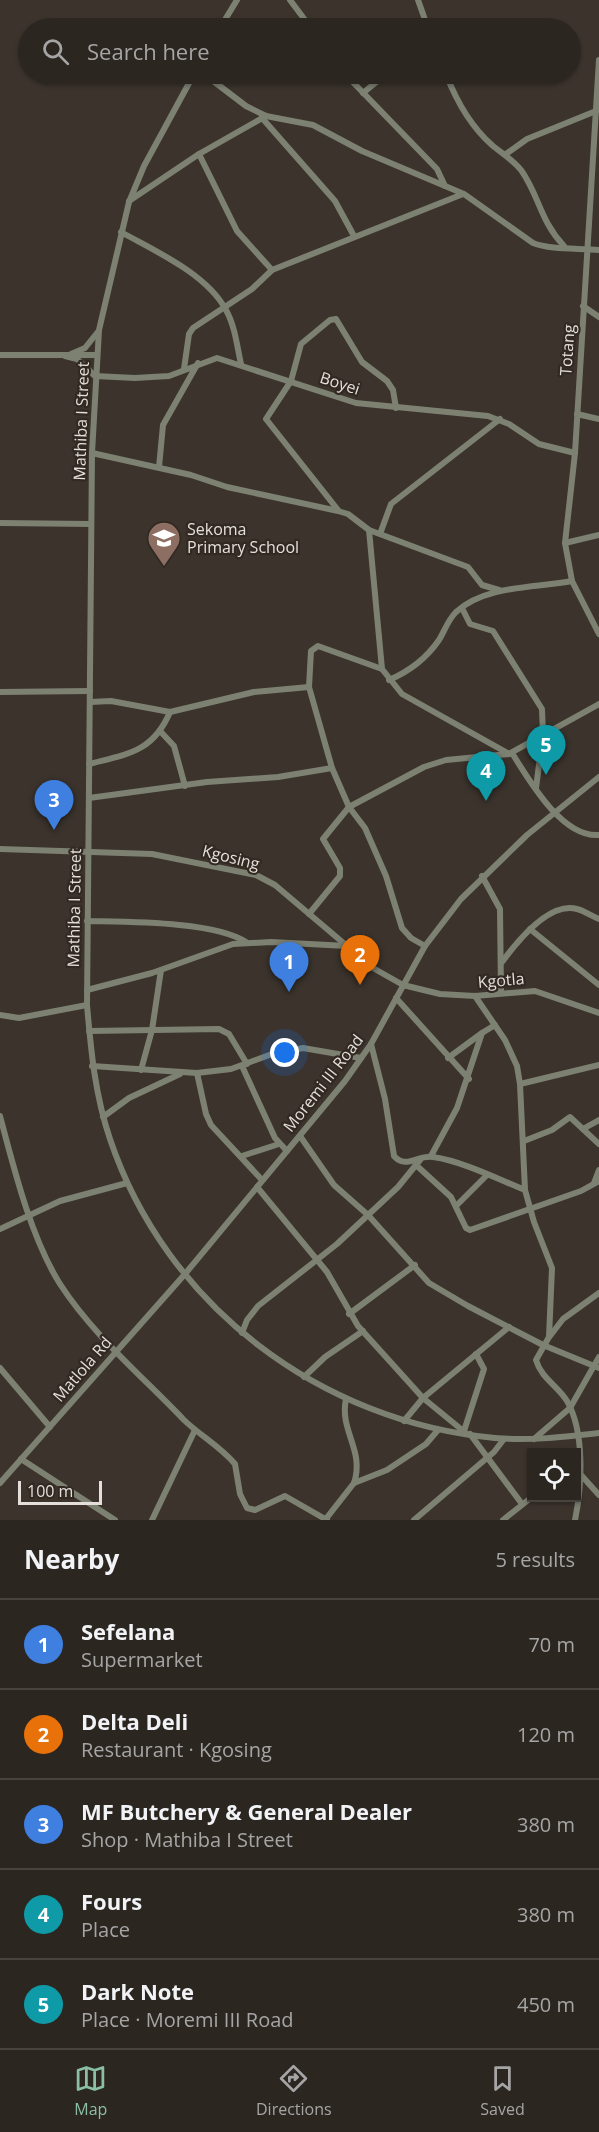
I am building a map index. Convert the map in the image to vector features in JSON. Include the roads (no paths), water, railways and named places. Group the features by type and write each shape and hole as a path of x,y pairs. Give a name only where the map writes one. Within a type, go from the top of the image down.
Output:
{"street":[{"path":"226,18 237,0"},
{"path":"290,0 304,18"},
{"path":"418,0 424,18"},
{"name":"Totang","path":"599,60 577,414 565,543 572,581 599,634"},
{"name":"Mathiba I Street","path":"189,84 144,166 129,202 99,330 95,376 91,524 87,1005 92,1066 103,1117 127,1183 159,1239 184,1274 242,1334 304,1377 346,1399 404,1421 438,1430 504,1439 534,1439 599,1433"},
{"path":"217,84 264,117 335,201 354,236"},
{"path":"354,84 394,122 437,169 446,186"},
{"path":"363,93 374,84"},
{"path":"450,84 472,122 494,147 506,154 522,172 542,218 564,246"},
{"path":"506,154 527,139 596,111"},
{"path":"129,202 199,154 264,117 314,125 362,151 464,194 533,243 544,247 564,246 599,250"},
{"path":"199,154 232,224 272,270"},
{"path":"184,369 191,330 257,285 272,270 464,194"},
{"path":"121,232 188,270 225,308 241,364"},
{"path":"583,306 599,317"},
{"path":"338,511 267,423 267,416 280,402 291,381 301,344 330,320 336,319 362,362 387,381 393,390 396,408"},
{"path":"65,356 85,348 99,330"},
{"path":"0,355 97,356"},
{"path":"65,356 77,359 95,376"},
{"name":"Boyei","path":"95,376 153,378 216,358 241,364 356,403 477,414 500,420 539,444 574,453"},
{"path":"159,467 163,425 198,363"},
{"path":"577,414 599,419"},
{"path":"380,534 391,504 500,420"},
{"path":"92,453 159,467 215,484 348,514 369,530 468,567 482,585 501,591"},
{"path":"0,523 91,524"},
{"path":"369,530 382,669 389,680 402,694 510,753 554,813 585,834 599,835"},
{"path":"565,543 599,534"},
{"path":"389,680 406,672 422,660 440,638 448,621 462,608 501,591 572,581"},
{"path":"462,608 470,624 493,631 540,702 543,734 536,788"},
{"path":"382,669 314,646 309,687 332,768 349,807 365,828 386,876 402,928 411,939 425,946"},
{"path":"90,702 111,701 170,712 254,692 309,687"},
{"path":"0,692 90,691"},
{"path":"309,914 340,876 340,868 323,839 349,807 434,763 510,753 599,704"},
{"path":"89,764 133,751 161,732 170,712"},
{"path":"161,732 174,746 185,786"},
{"path":"89,798 278,777 332,768"},
{"name":"Moremi III Road","path":"184,1274 300,1136 361,1058 425,946 482,876 599,777"},
{"name":"Kgosing","path":"0,849 88,850 152,854 256,875 274,885 373,968 403,985"},
{"path":"482,876 500,909 501,992"},
{"path":"502,963 530,929 551,914 570,908 599,919"},
{"path":"87,921 164,922 234,936 246,942"},
{"path":"530,929 599,985"},
{"path":"87,990 161,970 222,948 246,942 348,946"},
{"path":"141,1070 152,1030 161,970"},
{"name":"Kgotla","path":"403,985 440,994 476,996 501,992 535,991 599,1013"},
{"path":"476,996 513,1054 520,1084 525,1190 529,1208 552,1268 549,1337"},
{"path":"396,998 469,1079"},
{"path":"0,1015 19,1018 87,1005"},
{"path":"448,1058 495,1025"},
{"path":"89,1031 219,1029 229,1034 279,1144 287,1151"},
{"path":"242,1334 252,1311 318,1261 368,1215 418,1163 431,1156 450,1124 469,1079 483,1033"},
{"path":"371,1044 386,1099 394,1156 404,1162 418,1163 457,1205 466,1227 470,1230 581,1191 596,1182 599,1170"},
{"path":"92,1066 197,1073 244,1065 295,1049 316,1049 361,1058"},
{"path":"520,1084 599,1065"},
{"path":"103,1117 129,1098 180,1073"},
{"path":"197,1073 206,1114 211,1125 262,1180"},
{"path":"0,1116 31,1216 58,1281 116,1351 195,1430 235,1464 241,1499 247,1508 255,1510 285,1496 326,1520 354,1483 359,1464 344,1420 346,1399"},
{"path":"524,1141 552,1130 570,1117 599,1144"},
{"path":"583,1129 599,1120"},
{"path":"300,1136 334,1185 368,1215 429,1282 543,1345 596,1367"},
{"path":"242,1156 279,1144"},
{"path":"431,1156 525,1190"},
{"path":"457,1205 487,1175"},
{"path":"0,1229 80,1194 127,1183"},
{"path":"257,1187 318,1261 349,1314 363,1331 423,1398 467,1433 522,1504"},
{"path":"349,1314 415,1265"},
{"name":"Matlola Rd","path":"0,1483 184,1274"},
{"path":"577,1448 570,1408 538,1366 537,1355 563,1319 599,1293"},
{"path":"404,1421 423,1398 509,1327"},
{"path":"304,1377 325,1357 363,1331"},
{"path":"467,1433 484,1369 476,1354"},
{"path":"534,1439 570,1408 596,1367 599,1357"},
{"path":"0,1368 50,1427"},
{"path":"152,1520 195,1430"},
{"path":"354,1483 387,1470 426,1444 438,1430"},
{"path":"414,1520 487,1459 504,1439"},
{"path":"21,1459 115,1520"},
{"path":"581,1475 599,1495"},
{"path":"503,1520 527,1500"},
{"path":"575,1520 577,1502"}],"place":[{"name":"Sekoma Primary School","path":"164,567"},
{"name":"Dark Note","path":"546,775"},
{"name":"Fours","path":"486,801"},
{"name":"MF Butchery & General Dealer","path":"54,830"},
{"name":"Delta Deli","path":"360,985"},
{"name":"Sefelana","path":"289,992"}]}
